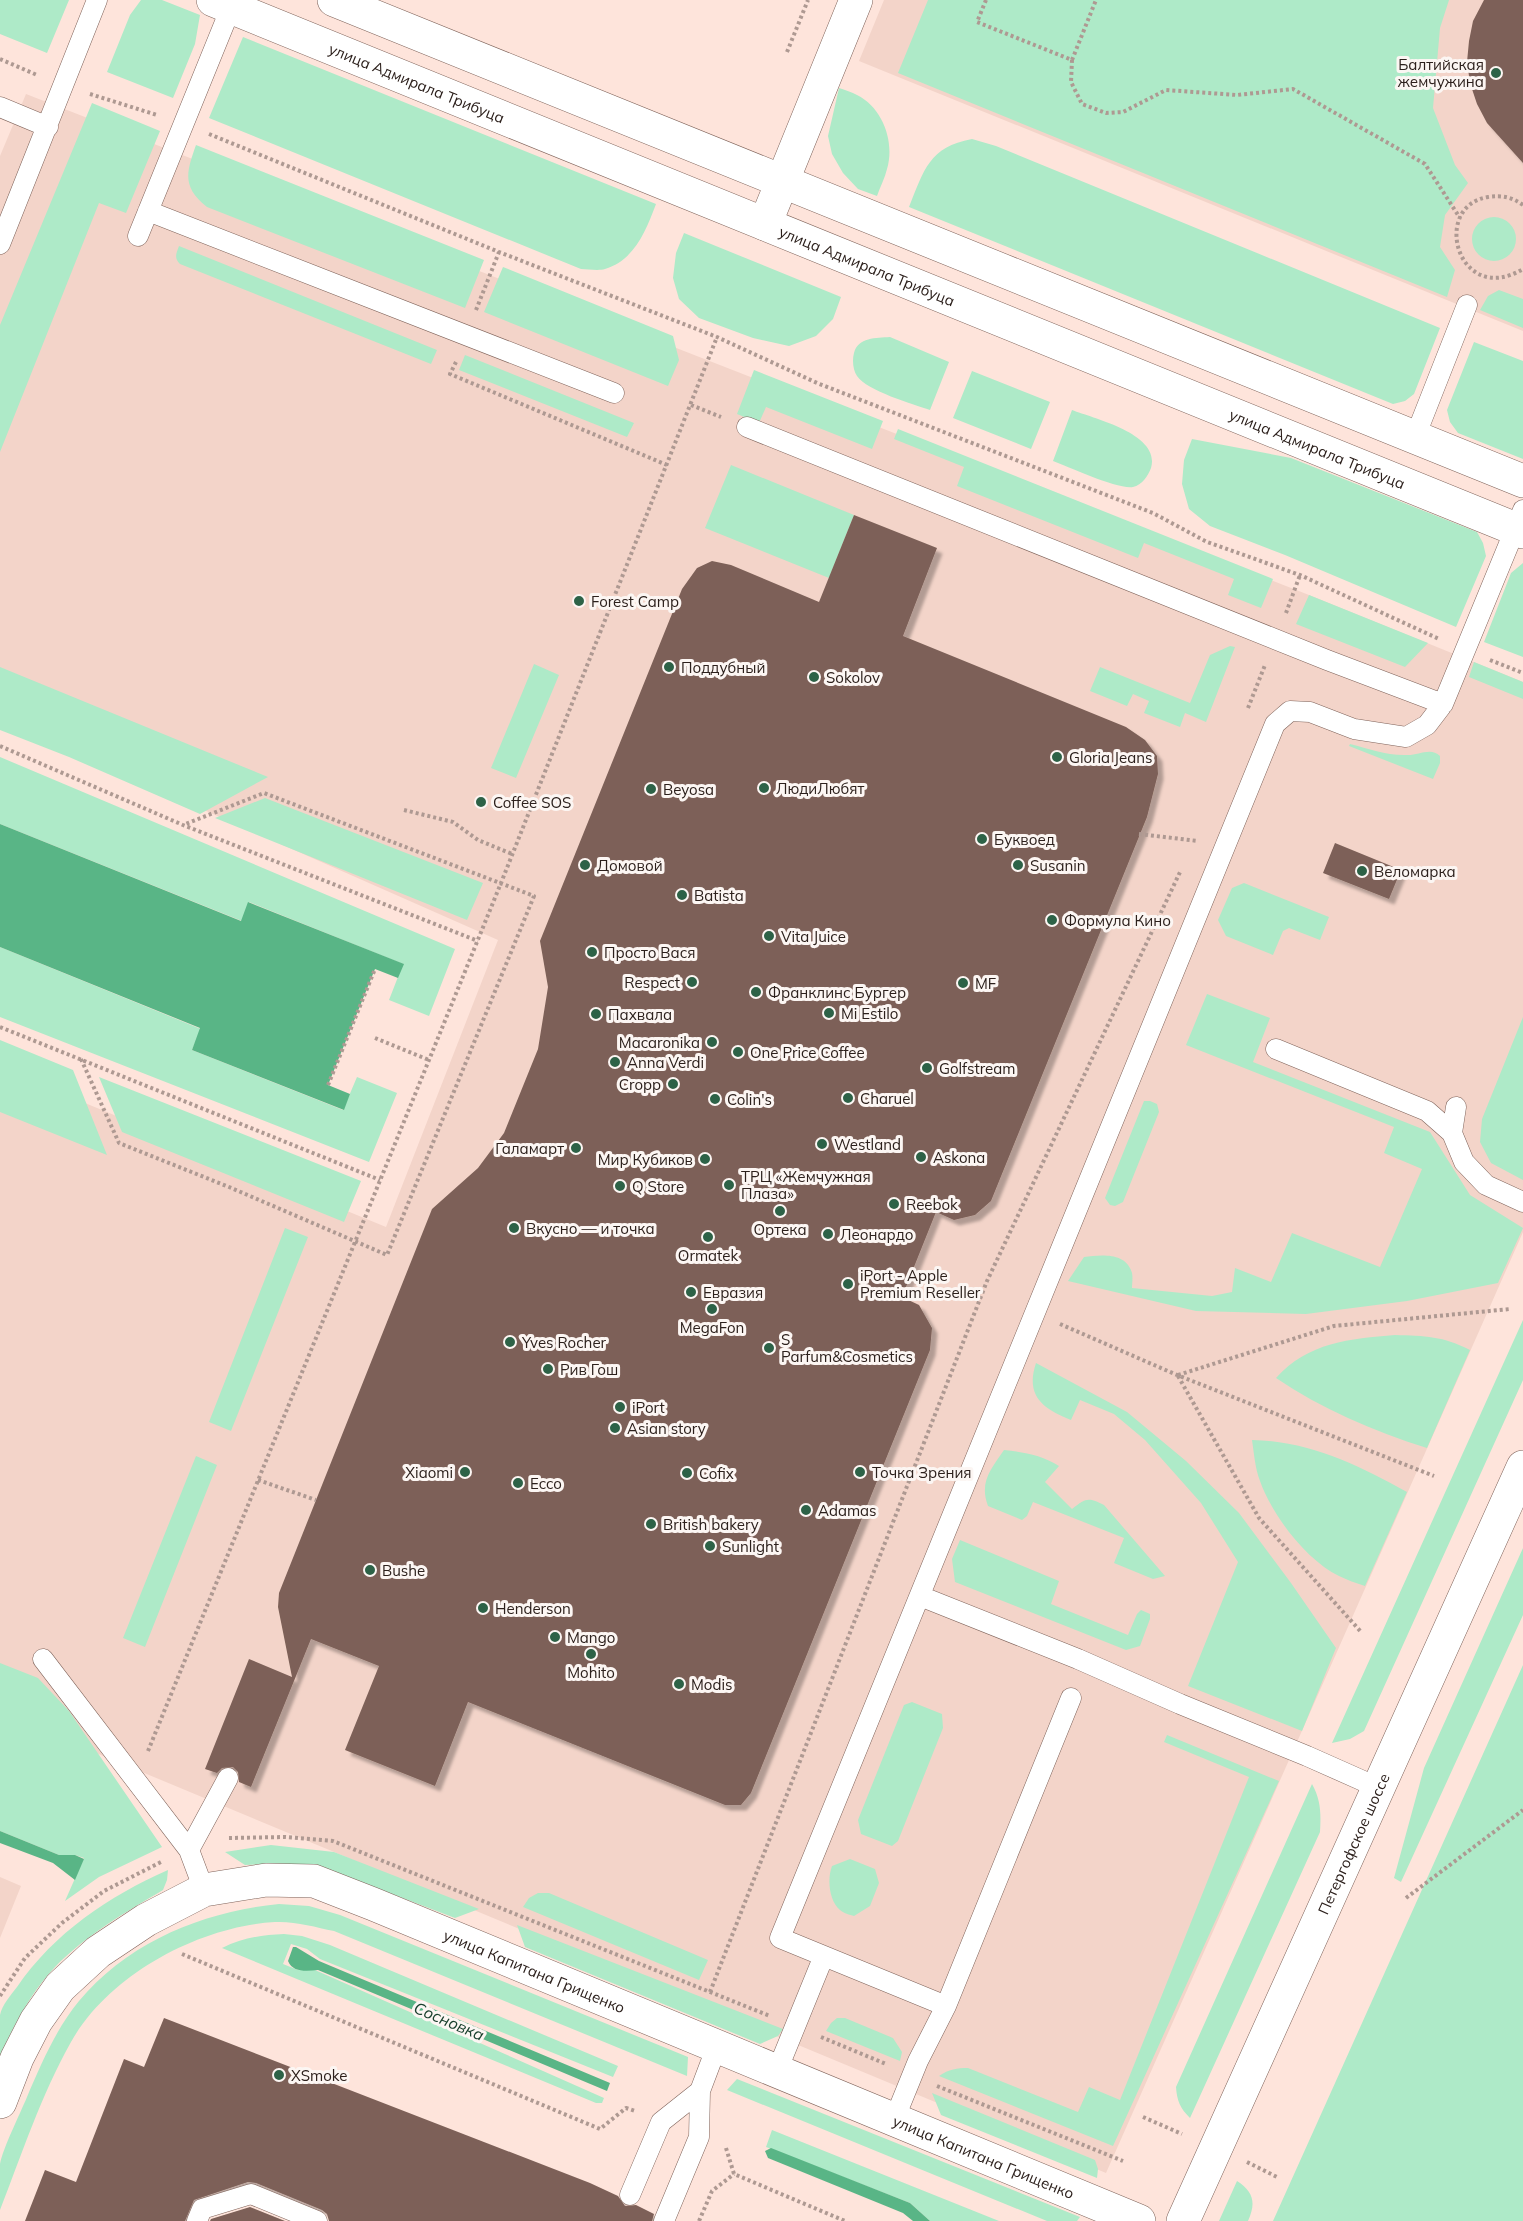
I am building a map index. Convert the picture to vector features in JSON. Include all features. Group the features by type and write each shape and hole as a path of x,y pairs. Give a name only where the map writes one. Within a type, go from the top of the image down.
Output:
{"street":[{"path":"334,0 1523,481"},
{"path":"765,224 856,0"},
{"name":"улица Адмирала Трибуца","path":"226,3 765,224 1520,523"},
{"name":"Петергофское шоссе","path":"1183,2221 1523,1467"},
{"name":"улица Капитана Грищенко","path":"0,2102 17,2058 36,2021 60,1987 98,1952 146,1920 204,1890 266,1880 314,1881 1139,2221"}],"lane":[{"path":"0,244 98,0"},
{"path":"138,236 184,124 226,3"},
{"path":"0,107 48,127"},
{"path":"148,212 614,393"},
{"path":"1415,437 1467,305"},
{"path":"747,427 1327,660 1443,704"},
{"path":"946,2006 824,1958 780,1938 1275,724 1290,711 1310,712 1354,729 1406,737 1428,725 1443,704 1520,523"},
{"path":"1276,1049 1427,1111 1452,1133 1464,1162 1486,1185 1523,1202"},
{"path":"1452,1133 1456,1107"},
{"path":"920,1596 1078,1659 1379,1788"},
{"path":"43,1659 189,1850 204,1890"},
{"path":"894,2120 918,2061 946,2006 1071,1698"},
{"path":"189,1850 228,1778"},
{"path":"777,2071 824,1958"},
{"path":"663,2221 699,2137 700,2091 717,2046"},
{"path":"630,2194 661,2122 700,2091"},
{"path":"197,2221 202,2209 251,2194 317,2221"}],"path":[{"path":"788,52 808,0"},
{"path":"986,0 977,22 1072,60"},
{"path":"1096,0 1072,60 1071,82 1082,104 1106,113 1123,112 1166,90 1237,96 1293,90 1425,164 1460,219"},
{"path":"0,59 63,85 184,124 499,252 717,337 817,383 1154,513 1207,542 1300,575 1434,637 1523,673"},
{"path":"1523,205 1500,195 1484,198 1470,206 1460,219 1455,234 1457,250 1466,265 1478,275 1494,279 1510,277 1523,269"},
{"path":"476,311 499,252"},
{"path":"135,1782 478,942 717,337"},
{"path":"450,374 667,465"},
{"path":"1246,712 1300,575"},
{"path":"0,746 183,825 478,942"},
{"path":"81,1059 118,1143 229,1187 387,1255 534,896 264,793 183,825"},
{"path":"404,810 453,822 478,840 513,854"},
{"path":"1139,834 1196,840 1222,851"},
{"path":"1190,851 1196,840"},
{"path":"710,1992 987,1281 1185,861"},
{"path":"328,1085 375,969"},
{"path":"0,1027 380,1180"},
{"path":"375,1038 429,1060"},
{"path":"1177,1375 1334,1326 1510,1309"},
{"path":"1053,1321 1177,1375 1434,1476"},
{"path":"1177,1375 1259,1518 1362,1633"},
{"path":"258,1480 316,1500"},
{"path":"1406,1898 1523,1810"},
{"path":"182,1954 600,2130 620,2112"},
{"path":"1143,2117 1182,2134"},
{"path":"726,2149 734,2174 845,2221"},
{"path":"1246,2162 1279,2178"},
{"path":"699,2221 712,2191 734,2174"}],"shaded area":[{"path":"0,0 69,0 47,53 0,34"},
{"path":"141,0 162,0 200,15 195,44 173,98 107,72 130,15"},
{"path":"884,0 1523,0 1523,331 859,61"},
{"path":"928,0 1449,0 1440,28 1433,108 1455,165 1468,183 1445,215 1440,247 1455,270 1447,297 898,73"},
{"path":"243,37 656,204 648,224 638,243 624,259 602,270 581,269 209,118"},
{"path":"839,88 866,101 874,108 885,127 889,159 877,196 858,189 843,173 832,154 828,136"},
{"path":"26,94 1309,595 1523,682 1523,1232 1106,2173 0,1713 0,1068 386,1227 498,940 0,720 0,156"},
{"path":"92,103 160,131 126,213 99,203 0,452 0,325"},
{"path":"972,139 996,146 1440,328 1414,394 1405,401 1393,404 909,207 924,171 937,154 946,148"},
{"path":"196,145 484,260 465,308 207,207 193,193 188,179"},
{"path":"1494,217 1509,224 1516,239 1509,254 1494,261 1479,254 1472,239 1479,224"},
{"path":"684,233 841,297 833,319 816,336 789,346 753,338 699,318 679,299 673,278 676,253"},
{"path":"179,246 437,350 431,364 180,264 176,256"},
{"path":"503,267 673,336 679,360 668,386 484,312"},
{"path":"1499,290 1523,299 1523,328 1480,310 1488,296"},
{"path":"890,337 949,362 930,410 880,392 862,382 857,376 853,356 859,344 868,339"},
{"path":"1474,342 1523,361 1523,459 1458,433 1450,422 1447,410"},
{"path":"465,355 634,423 627,437 459,370"},
{"path":"754,370 883,421 872,449 766,407 759,423 737,414"},
{"path":"972,371 1050,402 1031,449 953,418"},
{"path":"1072,410 1110,423 1136,437 1146,446 1151,456 1151,468 1142,482 1133,487 1117,485 1053,461"},
{"path":"898,429 1273,579 1261,608 1228,595 1234,579 1144,543 1138,558 957,486 964,467 894,439"},
{"path":"1192,439 1291,458 1477,532 1486,556 1456,627 1210,526 1189,509 1182,484 1184,460"},
{"path":"731,465 854,515 829,578 705,528"},
{"path":"1523,563 1523,657 1484,642 1511,573"},
{"path":"1309,595 1428,643 1405,667 1296,624"},
{"path":"1230,646 1235,647 1206,722 1185,713 1180,727 1144,713 1149,701 1133,694 1127,706 1090,691 1100,667 1190,703 1210,655"},
{"path":"1474,662 1523,682 1523,699 1469,677"},
{"path":"534,664 559,675 516,778 491,768"},
{"path":"0,667 268,777 200,814 69,757 0,730"},
{"path":"1350,744 1393,754 1433,752 1440,756 1440,763 1433,779 1349,746"},
{"path":"0,757 455,949 429,1016 389,1000 403,964 249,902 242,921 0,824"},
{"path":"265,798 483,883 467,920 215,818"},
{"path":"1244,883 1329,917 1320,940 1289,928 1283,931 1273,955 1226,936 1218,920 1232,888"},
{"path":"0,947 201,1029 192,1050 343,1110 357,1077 397,1093 369,1162 0,1017"},
{"path":"1207,994 1270,1018 1253,1062 1430,1132 1470,1195 1523,1228 1498,1283 1407,1301 1306,1314 1196,1311 1068,1281 1084,1257 1112,1256 1119,1258 1129,1266 1132,1288 1212,1296 1232,1292 1235,1268 1271,1282 1292,1233 1380,1267 1422,1169 1384,1153 1394,1127 1186,1045"},
{"path":"1523,1017 1523,1180 1491,1163 1480,1142 1482,1119"},
{"path":"0,1040 73,1070 107,1155 0,1112"},
{"path":"99,1077 361,1181 344,1222 122,1132"},
{"path":"1144,1101 1157,1104 1159,1112 1123,1202 1115,1206 1110,1205 1105,1198"},
{"path":"285,1228 308,1237 231,1431 209,1422"},
{"path":"1523,1320 1523,1380 1364,1731 1350,1739 1332,1743"},
{"path":"1395,1335 1434,1338 1470,1350 1427,1448 1349,1418 1311,1400 1276,1378 1302,1357 1331,1344"},
{"path":"1036,1363 1127,1412 1186,1461 1239,1513 1291,1583 1336,1648 1302,1731 1188,1686 1238,1562 1201,1503 1145,1440 1114,1414 1080,1400 1071,1420 1045,1406 1035,1393 1033,1384"},
{"path":"1252,1440 1293,1445 1332,1456 1407,1492 1365,1586 1327,1569 1314,1559 1292,1535 1265,1494 1256,1466"},
{"path":"1004,1450 1046,1459 1059,1466 1045,1482 1072,1509 1087,1500 1104,1505 1165,1576 1153,1579 1114,1563 1124,1538 1033,1502 1027,1516 1022,1520 988,1506 985,1490 988,1476"},
{"path":"196,1456 217,1465 145,1647 123,1638"},
{"path":"960,1540 1059,1581 1051,1604 1128,1635 1141,1610 1150,1614 1140,1646 1126,1650 955,1582 952,1559"},
{"path":"1523,1548 1523,1615 1401,1882 1394,1878 1424,1768"},
{"path":"0,1663 38,1678 69,1711 162,1847 99,1877 65,1901 84,1858 75,1855 59,1855 0,1831"},
{"path":"1523,1665 1523,2221 1273,2221"},
{"path":"912,1702 942,1714 943,1728 898,1841 892,1846 861,1834 858,1820 904,1705"},
{"path":"1167,1735 1279,1781 1113,2146 939,2076 953,2069 968,2068 1078,2112 1089,2087 1120,2100 1249,1777 1164,1742"},
{"path":"1312,1784 1320,1807 1320,1832 1190,2118 1180,2104 1176,2087"},
{"path":"271,1845 334,1852 479,1909 455,1918 329,1870 271,1864 245,1865 225,1852"},
{"path":"850,1859 875,1869 879,1883 870,1906 854,1916 843,1912 836,1906 831,1896 829,1883 832,1866"},
{"path":"168,1870 163,1890 93,1934 55,1967 38,1987 24,2009 0,2056 1,2011 7,2000 48,1950 65,1933 104,1904"},
{"path":"0,1877 21,1886 0,1938"},
{"path":"538,1893 549,1893 708,1960 699,1980 523,1907 529,1898"},
{"path":"279,1904 309,1906 340,1915 688,2057 687,2076 334,1931 282,1922 246,1926 217,1933 159,1958 132,1975 108,1995 88,2017 71,2042 50,2083 0,2210 0,2164 4,2149 50,2047 63,2023 79,2001 120,1962 169,1933 223,1914"},
{"path":"517,1925 783,2029 778,2036 760,2044 525,1947"},
{"path":"284,1934 302,1936 330,1945 618,2066 613,2077 320,1959 307,1949 291,1944 283,1964 298,1970 315,1970 604,2098 602,2103 596,2103 222,1948 252,1938"},
{"path":"837,2018 845,2018 893,2038 902,2052 900,2061 826,2031"},
{"path":"737,2079 1080,2217 1077,2221 1047,2221 727,2090"},
{"path":"932,2093 1095,2160 1098,2169 1097,2178 941,2115"},
{"path":"772,2130 999,2221 930,2221 910,2203 766,2147"},
{"path":"1237,2181 1247,2189 1252,2198 1252,2209 1248,2221 1219,2221"}],"water":[{"path":"0,824 241,921 248,902 404,964 398,978 375,969 328,1085 350,1094 344,1110 192,1050 200,1028 0,947"},
{"path":"0,1831 59,1855 75,1855 84,1859 75,1880 53,1863 0,1843"},
{"name":"Сосновка","path":"293,1947 319,1961 610,2083 607,2091 318,1970 305,1971 293,1968 288,1961"},
{"path":"771,2148 910,2203 930,2221 913,2221 903,2213 768,2158 765,2151"}],"building":[{"name":"Балтийская жемчужина","path":"1484,0 1523,0 1523,163 1487,123 1470,83 1467,62 1469,41 1473,21"},
{"name":"ТРЦ «Жемчужная Плаза»","path":"854,515 937,548 903,636 1126,727 1145,740 1157,756 1158,774 1147,817 991,1201 975,1215 954,1220 936,1212 902,1297 919,1305 932,1328 930,1350 751,1793 741,1805 725,1805 468,1702 435,1786 345,1750 379,1666 311,1639 251,1787 239,1782 238,1772 233,1767 222,1768 217,1773 205,1769 249,1659 292,1677 278,1607 279,1593 432,1209 478,1168 504,1133 538,1049 548,987 540,941 682,589 697,568 712,561 731,565 819,602"},
{"name":"Веломарка","path":"1335,843 1401,870 1389,899 1323,873"},
{"path":"164,2018 590,2183 618,2196 625,2206 636,2205 654,2214 652,2221 329,2221 327,2214 322,2210 256,2183 248,2182 194,2200 185,2221 25,2221 45,2170 76,2182 124,2059 144,2067"},
{"path":"250,2207 285,2221 210,2221 211,2219"}],"place":[{"name":"Балтийская жемчужина","path":"1496,73"},
{"name":"Forest Camp","path":"579,601"},
{"name":"Поддубный","path":"669,667"},
{"name":"Sokolov","path":"814,677"},
{"name":"Gloria Jeans","path":"1057,757"},
{"name":"ЛюдиЛюбят","path":"764,788"},
{"name":"Beyosa","path":"651,789"},
{"name":"Coffee SOS","path":"481,802"},
{"name":"Буквоед","path":"982,839"},
{"name":"Домовой","path":"585,865"},
{"name":"Susanin","path":"1018,865"},
{"name":"Веломарка","path":"1362,871"},
{"name":"Batista","path":"682,895"},
{"name":"Формула Кино","path":"1052,920"},
{"name":"Vita Juice","path":"769,936"},
{"name":"Просто Вася","path":"592,952"},
{"name":"Respect","path":"692,982"},
{"name":"MF","path":"963,983"},
{"name":"Франклинс Бургер","path":"756,992"},
{"name":"Mi Estilo","path":"829,1013"},
{"name":"Пахвала","path":"596,1014"},
{"name":"Macaronika","path":"712,1042"},
{"name":"One Price Coffee","path":"738,1052"},
{"name":"Anna Verdi","path":"615,1062"},
{"name":"Golfstream","path":"927,1068"},
{"name":"Cropp","path":"673,1084"},
{"name":"Charuel","path":"848,1098"},
{"name":"Colin's","path":"715,1099"},
{"name":"Westland","path":"822,1144"},
{"name":"Галамарт","path":"576,1148"},
{"name":"Askona","path":"921,1157"},
{"name":"Мир Кубиков","path":"705,1159"},
{"name":"ТРЦ «Жемчужная Плаза»","path":"729,1185"},
{"name":"Q Store","path":"620,1186"},
{"name":"Reebok","path":"894,1204"},
{"name":"Ортека","path":"780,1211"},
{"name":"Вкусно — и точка","path":"514,1228"},
{"name":"Леонардо","path":"828,1234"},
{"name":"Ormatek","path":"708,1237"},
{"name":"iPort - Apple Premium Reseller","path":"848,1284"},
{"name":"Евразия","path":"691,1292"},
{"name":"MegaFon","path":"712,1309"},
{"name":"Yves Rocher","path":"510,1342"},
{"name":"S Parfum&Cosmetics","path":"769,1348"},
{"name":"Рив Гош","path":"548,1369"},
{"name":"iPort","path":"620,1407"},
{"name":"Asian story","path":"615,1428"},
{"name":"Xiaomi","path":"465,1472"},
{"name":"Точка Зрения","path":"860,1472"},
{"name":"Cofix","path":"687,1473"},
{"name":"Ecco","path":"518,1483"},
{"name":"Adamas","path":"806,1510"},
{"name":"British bakery","path":"651,1524"},
{"name":"Sunlight","path":"710,1546"},
{"name":"Bushe","path":"370,1570"},
{"name":"Henderson","path":"483,1608"},
{"name":"Mango","path":"555,1637"},
{"name":"Mohito","path":"591,1654"},
{"name":"Modis","path":"679,1684"},
{"name":"XSmoke","path":"279,2075"}]}
